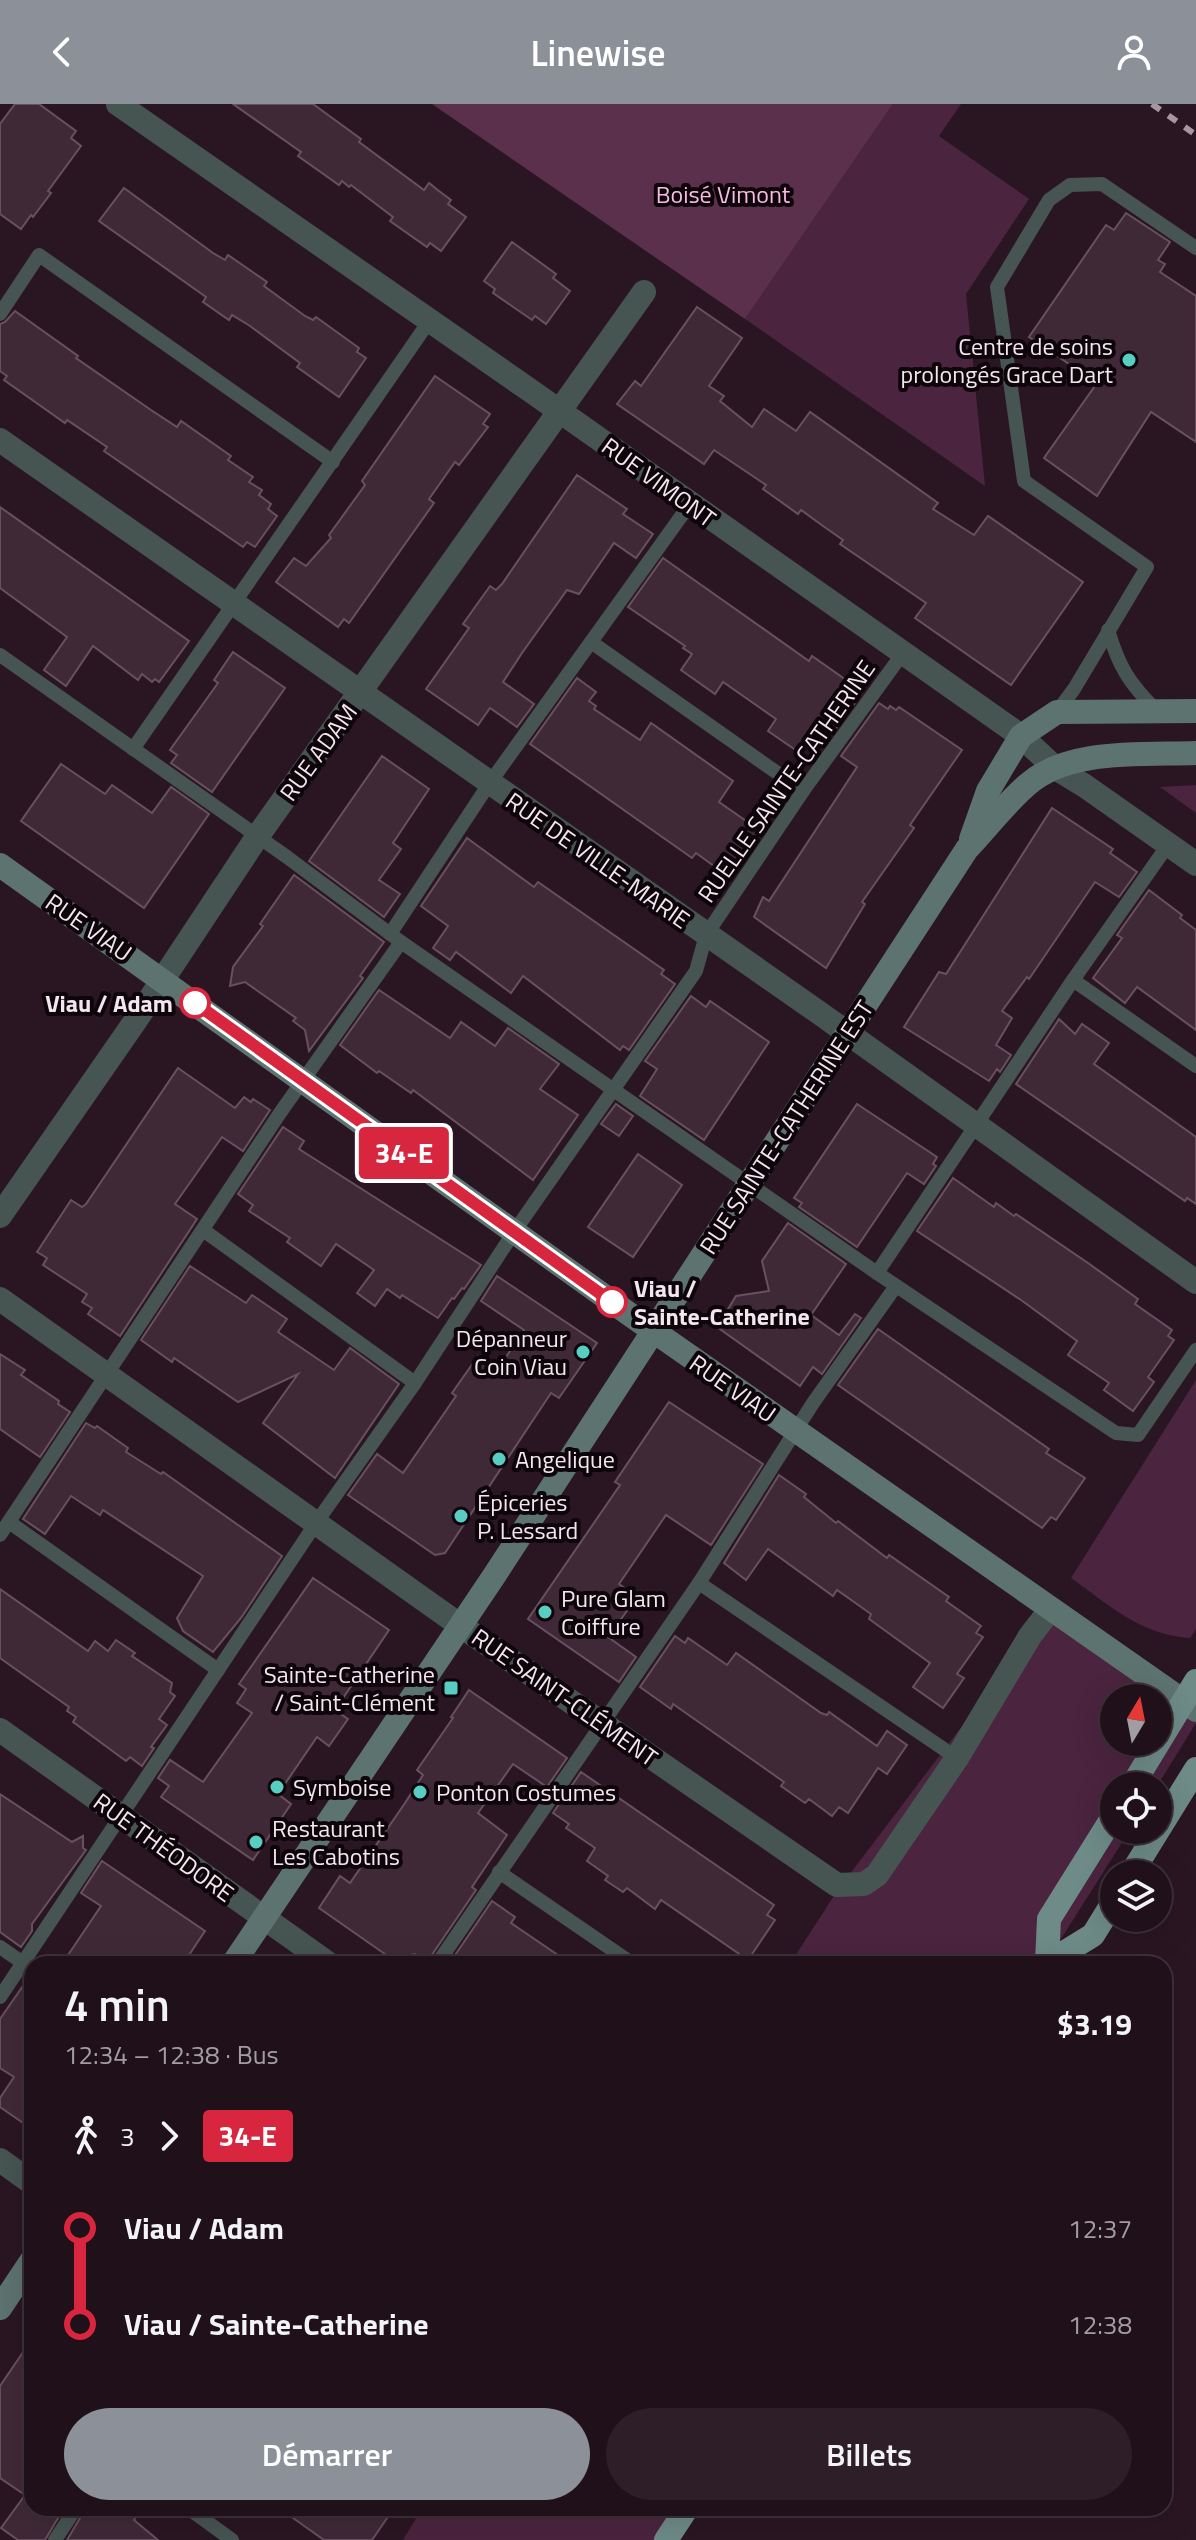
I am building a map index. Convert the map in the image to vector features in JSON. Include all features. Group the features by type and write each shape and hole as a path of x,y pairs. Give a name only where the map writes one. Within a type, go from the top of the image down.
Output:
{"main road":[{"path":"1141,1772 1192,1697"},
{"path":"1140,1860 1196,1769"},
{"path":"1046,1956 1049,1919 1100,1837"},
{"path":"1058,1956 1093,1935 1100,1924"},
{"path":"666,2540 682,2516"}],"street":[{"name":"RUE VIMONT","path":"118,104 1021,736 1054,767 1196,864"},
{"name":"RUE ADAM","path":"0,1216 163,980 257,837 644,292"},
{"name":"RUE DE VILLE-MARIE","path":"0,440 1196,1282"},
{"path":"1057,712 1196,711"},
{"name":"RUE SAINTE-CATHERINE EST","path":"967,849 988,791 1021,736 1057,712"},
{"name":"RUE SAINTE-CATHERINE EST","path":"239,1956 461,1626 967,849 1028,783 1054,767 1101,756 1196,753"},
{"name":"RUE VIAU","path":"0,865 654,1332 1050,1610 1192,1697"},
{"name":"RUE SAINT-CLÉMENT","path":"0,1299 461,1626 837,1885 849,1887 864,1884 877,1875 957,1758 1030,1636 1050,1610"},
{"name":"RUE THÉODORE","path":"0,1730 317,1956"},
{"path":"0,2160 24,2177"},
{"path":"0,2308 24,2272"}],"lane":[{"path":"1057,712 1147,567 1024,481 997,287 1049,200 1070,185 1102,184 1196,248"},
{"path":"0,314 39,255 333,462"},
{"path":"133,749 430,320"},
{"path":"218,1670 4,1528 304,1081 396,938 489,784 690,504"},
{"path":"1108,630 1117,661 1129,683 1156,710"},
{"path":"591,642 803,791"},
{"name":"RUELLE SAINTE-CATHERINE","path":"28,1956 316,1523 415,1383 612,1088 696,971 706,935 803,791 903,653"},
{"path":"0,655 396,938 877,1273 1116,1433 1138,1435 1196,1350"},
{"path":"877,1273 1073,980 1168,845"},
{"path":"1073,980 1196,1066"},
{"path":"203,1230 415,1383"},
{"path":"442,1956 699,1583 794,1431 896,1286"},
{"path":"699,1583 957,1758"},
{"path":"499,1872 621,1956"},
{"path":"0,1947 23,1963"},
{"name":"RUELLE SAINTE-CATHERINE","path":"0,1997 23,1963"},
{"path":"55,2540 71,2516"},
{"path":"199,2516 232,2540"}],"shaded area":[{"path":"893,104 961,104 939,136 1029,199 966,294 985,486 745,319"},
{"path":"1196,785 1196,813 1160,787"},
{"path":"1196,1380 1196,1629 1190,1638 1140,1625 1071,1578"},
{"path":"1050,1610 1157,1684 1100,1684 1100,1756 1172,1756 1172,1694 1196,1711 1196,1723 1166,1772 1100,1772 1100,1844 1121,1844 1111,1860 1100,1860 1100,1877 1050,1956 795,1956 837,1891"},
{"path":"417,2516 682,2516 666,2540 403,2540"}],"green space":[{"name":"Boisé Vimont","path":"432,104 893,104 745,319"}],"building":[{"path":"15,104 39,104 76,131 71,138 81,146 48,191 51,193 21,229 0,214 0,124"},
{"path":"233,104 313,104 424,190 429,183 451,200 448,204 466,217 441,251 430,243 427,247 390,221 393,217 351,185 349,187 342,181 339,185 298,156 301,152"},
{"path":"124,188 213,253 225,260 228,255 267,282 264,286 305,316 313,320 316,317 359,348 357,352 366,358 339,397 297,367 300,363 250,326 232,315 229,320 203,302 206,297 99,221"},
{"name":"Centre de soins prolongés Grace Dart","path":"1126,213 1170,242 1158,260 1165,264 1160,272 1196,296 1196,442 1151,412 1097,496 1044,458 1097,383 1029,337 1106,225 1114,230"},
{"path":"512,242 556,274 553,278 570,291 546,324 535,316 532,320 493,293 495,289 484,281"},
{"path":"697,307 742,338 709,386 724,396 720,401 752,427 764,409 796,431 810,412 938,503 933,509 974,535 988,516 1083,582 1011,685 915,618 926,603 840,544 843,540 801,510 798,514 763,489 766,485 714,450 704,464 617,404 635,381 641,386"},
{"path":"15,311 151,410 177,427 181,421 231,456 228,460 253,477 249,482 262,490 259,495 271,504 268,509 277,516 255,547 247,542 243,547 104,451 107,447 67,420 65,423 4,380 7,376 0,371 0,324"},
{"path":"435,376 490,414 483,424 488,427 459,465 455,462 429,499 434,503 349,623 344,619 338,627 276,582 294,558 306,566 331,538 329,535 365,485 362,481"},
{"path":"577,475 627,509 623,514 653,534 636,558 614,543 579,594 567,590 522,653 503,682 534,704 517,727 490,708 478,725 426,689 469,628 463,624 490,586 496,590 502,584"},
{"path":"0,507 189,641 159,682 155,679 152,682 142,674 138,680 93,646 66,686 44,670 67,637 0,588"},
{"path":"663,558 809,661 812,656 863,692 824,744 811,737 800,753 768,731 776,719 723,682 715,694 681,670 692,654 628,607"},
{"path":"233,652 285,688 212,792 171,763 177,755 170,750 218,683 214,680"},
{"path":"577,678 596,692 589,701 596,706 594,709 640,740 651,723 733,781 719,802 762,832 732,879 696,853 692,858 530,744"},
{"path":"879,703 888,709 890,706 896,710 899,707 962,750 910,825 914,828 862,902 865,904 826,968 754,917 763,897 769,901 857,767 841,756"},
{"path":"382,756 429,789 393,843 401,849 379,880 400,894 384,917 309,861"},
{"path":"61,764 105,794 112,785 152,813 171,787 209,814 144,908 21,821"},
{"path":"1052,808 1113,849 1110,853 1137,872 1119,897 1095,882 1029,979 1027,977 1002,1011 1012,1018 996,1045 1011,1055 1000,1072 997,1069 989,1081 904,1027 939,972 946,974"},
{"path":"467,838 534,887 538,882 664,970 661,974 675,984 629,1050 623,1046 620,1050 523,976 511,993 456,952 450,960 433,948 448,926 421,906"},
{"path":"294,875 384,942 360,976 363,978 309,1051 305,1030 293,1021 296,1018 245,982 230,986 233,967"},
{"path":"1149,890 1196,930 1196,1030 1137,987 1125,1003 1093,978 1122,938 1117,935"},
{"path":"379,990 450,1038 461,1022 495,1046 508,1028 559,1064 540,1089 578,1115 533,1180 413,1090 411,1093 379,1071 377,1073 340,1045"},
{"path":"691,996 706,1007 710,1001 769,1042 704,1140 640,1096 657,1069 645,1061"},
{"path":"1059,1019 1075,1034 1082,1024 1109,1043 1094,1064 1196,1137 1196,1204 1187,1198 1185,1201 1016,1084"},
{"path":"178,1068 235,1108 244,1097 270,1110 243,1151 222,1137 175,1204 197,1219 120,1336 88,1314 92,1308 82,1302 87,1294 43,1265 47,1258 37,1252 71,1200 82,1207 86,1204"},
{"path":"616,1104 633,1116 619,1136 601,1124"},
{"path":"857,1104 937,1157 933,1164 936,1166 924,1184 907,1173 857,1247 799,1207 802,1203 794,1198"},
{"path":"283,1127 304,1141 299,1149 481,1265 438,1318 387,1289 375,1306 357,1293 374,1270 336,1244 321,1266 287,1242 290,1238 249,1211 253,1205 238,1194"},
{"path":"638,1154 682,1185 633,1257 588,1227"},
{"path":"953,1178 994,1207 996,1203 1014,1216 1016,1214 1088,1263 1138,1299 1135,1304 1172,1330 1168,1336 1174,1340 1148,1377 1154,1382 1133,1411 1104,1390 1109,1383 1068,1355 1077,1341 917,1231"},
{"path":"788,1223 846,1264 811,1315 839,1335 855,1314 861,1318 822,1374 813,1367 800,1386 717,1327 736,1296 769,1291 762,1261"},
{"path":"190,1266 246,1303 252,1295 287,1319 278,1332 334,1370 350,1348 399,1384 335,1478 263,1423 298,1374 238,1402 174,1358 172,1362 141,1340"},
{"path":"497,1276 597,1343 559,1398 551,1393 445,1553 435,1555 348,1495 377,1454 403,1473 456,1396 452,1393 478,1356 498,1369 524,1330 481,1301"},
{"path":"878,1329 1049,1449 1046,1453 1085,1478 1056,1520 1051,1517 1042,1528 838,1385"},
{"path":"0,1354 25,1370 21,1375 70,1412 40,1457 0,1429"},
{"path":"669,1402 763,1464 711,1545 666,1515 619,1584 637,1597 608,1637 636,1657 619,1682 528,1619 620,1485 615,1482"},
{"path":"86,1423 95,1428 97,1426 128,1448 126,1452 161,1474 163,1472 282,1556 241,1618 213,1652 183,1631 177,1618 203,1576 103,1510 100,1515 71,1496 45,1534 23,1519"},
{"path":"779,1475 806,1494 804,1497 836,1523 838,1521 887,1558 889,1555 949,1597 946,1601 981,1626 976,1633 983,1637 957,1674 964,1678 943,1708 913,1687 930,1663 869,1619 871,1614 837,1590 833,1596 768,1549 746,1580 724,1563"},
{"path":"313,1578 389,1630 335,1710 348,1719 329,1746 317,1737 278,1794 291,1804 253,1860 161,1797 169,1786 158,1778 170,1760 203,1782 252,1713 237,1703 246,1689 239,1684"},
{"path":"0,1589 88,1651 95,1641 108,1651 116,1640 135,1653 132,1656 172,1683 170,1692 175,1696 159,1719 167,1725 142,1766 130,1757 126,1761 73,1722 76,1717 67,1711 69,1707 0,1658"},
{"path":"675,1636 685,1643 688,1638 727,1665 736,1653 821,1713 827,1715 829,1712 877,1746 887,1731 907,1745 887,1774 878,1768 848,1813 839,1807 832,1816 809,1799 805,1803 781,1786 784,1782 673,1704 671,1709 640,1687"},
{"path":"469,1690 567,1758 547,1787 513,1764 478,1813 507,1835 472,1887 476,1890 431,1956 388,1956 319,1908 340,1876 350,1883 423,1775 417,1770"},
{"path":"581,1772 774,1905 767,1915 775,1920 751,1956 742,1956 661,1900 655,1909 627,1888 623,1892 605,1880 608,1876 587,1861 595,1848 566,1828 569,1824 553,1813"},
{"path":"0,1794 72,1842 83,1836 83,1848 86,1850 32,1924 32,1931 21,1947 0,1932"},
{"path":"102,1861 205,1931 188,1956 67,1956 101,1906 81,1893"},
{"path":"492,1901 515,1917 511,1923 559,1956 454,1956"},
{"path":"24,1984 24,2124 0,2107 0,2098 14,2077 0,2068 0,2019"},
{"path":"24,2351 24,2494 0,2478 0,2386"},
{"path":"24,2496 24,2516 59,2516 45,2540 18,2540 1,2528"},
{"path":"81,2516 137,2516 134,2520 158,2540 67,2540"},
{"path":"290,2516 388,2516 372,2540 324,2540"}],"railway":[{"path":"1152,104 1196,135"}],"bus line":[{"name":"34-E","path":"195,1003 612,1302"}],"place":[{"name":"Centre de soins prolongés Grace Dart","path":"1129,360"},
{"name":"Viau / Adam","path":"195,1003"},
{"name":"Viau / Sainte-Catherine","path":"612,1302"},
{"name":"Dépanneur Coin Viau","path":"583,1352"},
{"name":"Angelique","path":"499,1459"},
{"name":"Épiceries P. Lessard","path":"461,1516"},
{"name":"Pure Glam Coiffure","path":"545,1612"},
{"name":"Sainte-Catherine / Saint-Clément","path":"451,1688"},
{"name":"Symboise","path":"277,1787"},
{"name":"Ponton Costumes","path":"420,1792"},
{"name":"Restaurant Les Cabotins","path":"256,1842"}]}
